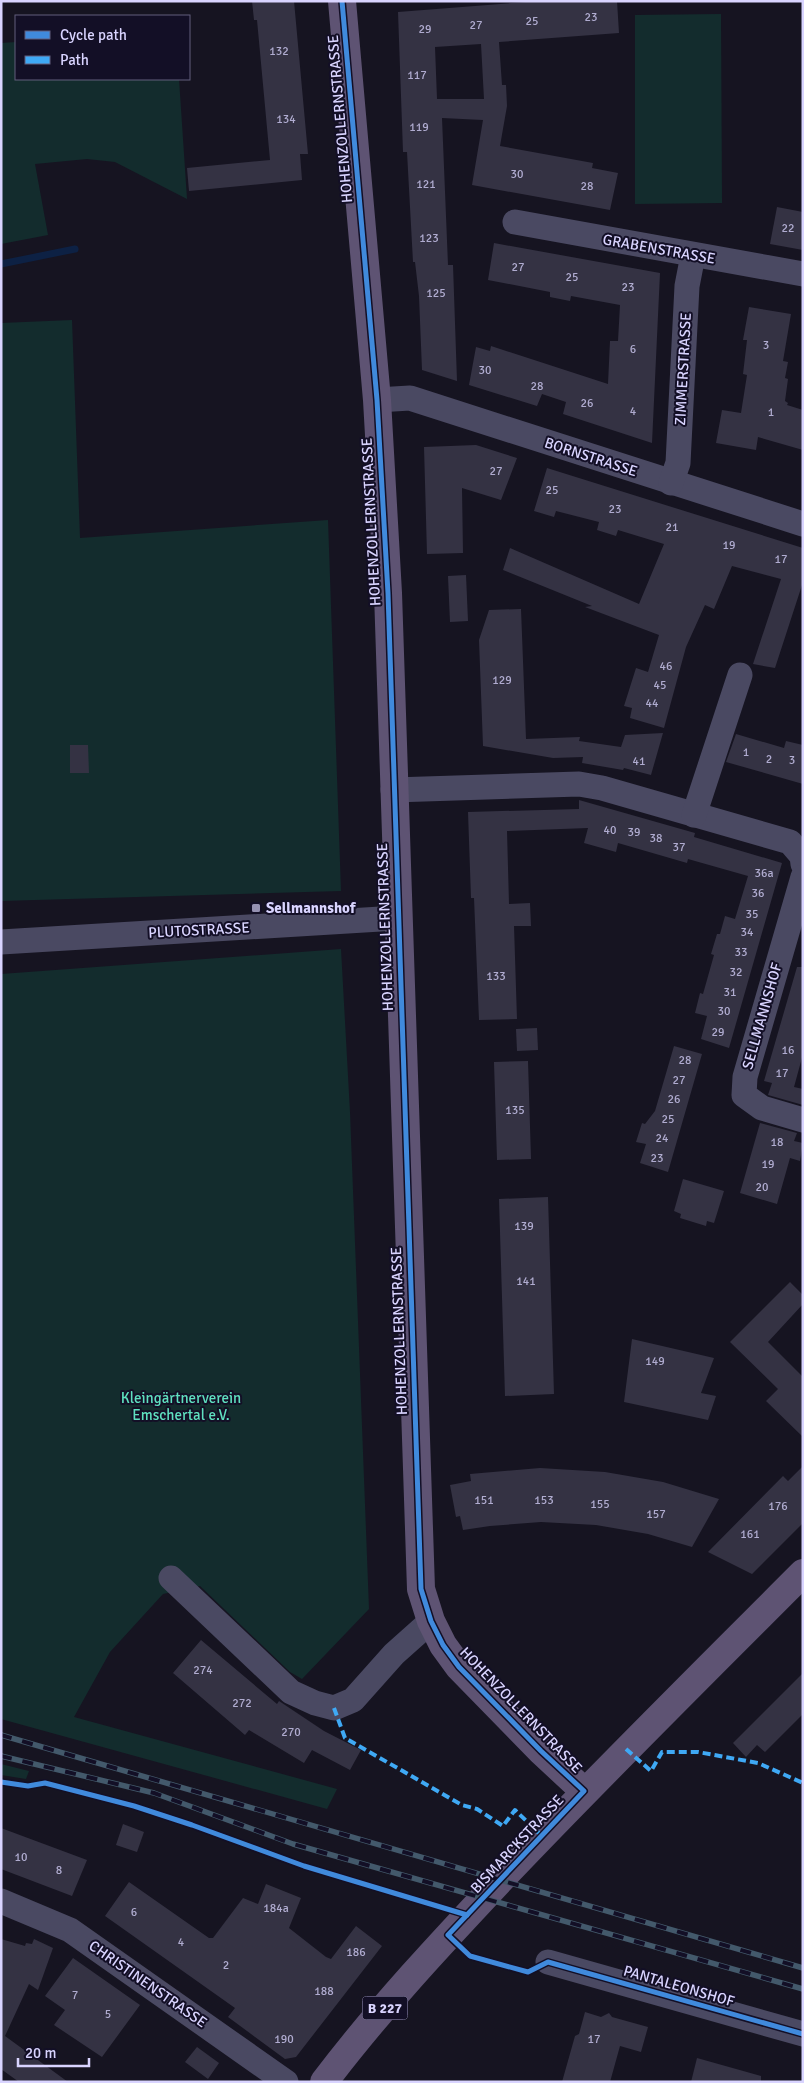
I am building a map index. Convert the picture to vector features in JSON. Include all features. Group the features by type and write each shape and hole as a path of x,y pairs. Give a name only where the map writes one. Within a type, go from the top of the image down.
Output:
{"main road":[{"name":"HOHENZOLLERNSTRASSE","path":"342,1 377,400 387,584 421,1589 430,1621 443,1645 459,1667 540,1751 584,1791"},
{"name":"BISMARCKSTRASSE","path":"324,2082 364,2032 448,1935 584,1791 803,1573"}],"street":[{"name":"GRABENSTRASSE","path":"515,222 803,274"},
{"name":"ZIMMERSTRASSE","path":"671,483 678,463 687,286 692,255"},
{"name":"BORNSTRASSE","path":"377,400 410,398 803,524"},
{"path":"694,815 740,675"},
{"path":"393,790 580,784 602,788 790,842 802,856 803,864"},
{"name":"SELLMANNSHOF","path":"803,877 745,1077 744,1095 762,1108 803,1120"},
{"name":"PLUTOSTRASSE","path":"1,942 398,918"},
{"path":"171,1578 292,1692 315,1704 334,1708 353,1700 394,1654 430,1621"},
{"name":"CHRISTINENSTRASSE","path":"1,1901 70,1930 286,2082"},
{"name":"PANTALEONSHOF","path":"548,1962 803,2034"}],"green space":[{"path":"721,14 722,203 635,204 635,15"},
{"path":"15,42 15,80 179,80 187,199 115,162 87,159 35,164 48,235 1,244 1,43"},
{"path":"72,320 80,538 328,520 341,891 1,901 1,323"},
{"name":"Kleingärtnerverein Emschertal e.V.","path":"341,949 350,1112 369,1609 302,1679 290,1672 200,1586 163,1594 110,1652 74,1717 337,1789 327,1809 1,1719 1,974"},
{"path":"1,1764 29,1771 26,1779 1,1775"}],"building":[{"path":"252,1 294,1 308,154 300,154 302,180 189,191 187,168 270,160 257,20 254,20"},
{"path":"538,1 617,1 619,33 499,42 502,85 506,85 507,106 500,146 593,163 592,168 618,173 610,210 472,185 483,120 442,118 448,265 453,265 457,381 422,370 419,296 415,262 413,262 407,152 403,152 398,12","holes":["481,44 484,99 437,99 435,47"]},
{"path":"777,207 803,212 803,250 770,244"},
{"path":"494,243 660,273 652,443 563,414 566,402 542,394 537,406 469,385 476,347 490,351 491,346 608,384 610,341 618,341 620,305 571,296 570,301 550,297 550,292 488,280"},
{"path":"749,307 791,314 783,361 788,362 785,378 788,379 785,401 788,403 787,405 803,410 803,450 758,437 756,450 716,443 722,410 741,413 747,375 743,374 747,340 743,340"},
{"path":"476,445 517,458 501,500 462,488 463,553 427,554 424,447"},
{"path":"547,468 803,548 803,582 775,668 753,664 781,579 732,566 714,609 705,605 686,647 664,728 630,718 632,708 624,706 636,668 648,672 659,635 585,607 592,606 503,570 510,548 639,604 664,544 618,530 616,536 597,530 599,522 556,511 554,517 534,511"},
{"path":"466,575 468,621 450,622 448,576"},
{"path":"521,609 526,739 580,737 579,741 621,747 625,735 663,733 651,775 624,768 623,770 582,763 583,757 553,758 483,746 479,640 489,610"},
{"path":"736,734 784,748 786,741 803,745 803,784 726,762"},
{"path":"70,745 88,745 89,773 70,773"},
{"path":"579,800 695,833 694,837 782,863 729,1048 701,1039 707,1016 695,1013 700,993 703,994 714,955 711,954 717,934 720,934 725,916 735,919 748,876 688,859 687,863 618,843 616,852 584,843 588,828 507,831 509,904 530,903 531,926 514,926 517,1019 479,1020 474,898 471,898 468,812 579,809"},
{"path":"797,967 803,967 803,1054 794,1087 803,1089 803,1105 768,1095 772,1083 764,1081"},
{"path":"537,1028 538,1050 517,1051 516,1029"},
{"path":"674,1046 702,1054 668,1172 640,1163 646,1144 636,1142 642,1123 645,1124 655,1111"},
{"path":"528,1061 531,1159 497,1160 494,1062"},
{"path":"760,1123 797,1133 794,1141 803,1143 800,1161 790,1158 777,1204 740,1193"},
{"path":"683,1179 724,1191 714,1223 707,1221 706,1226 680,1218 681,1214 674,1211"},
{"path":"548,1197 554,1394 505,1396 499,1199"},
{"path":"790,1282 803,1295 803,1304 768,1342 803,1377 803,1437 766,1401 778,1389 730,1342"},
{"path":"632,1339 714,1358 701,1393 716,1396 708,1420 624,1402"},
{"path":"803,1466 803,1523 752,1574 708,1552 783,1476 788,1481"},
{"path":"540,1468 605,1472 663,1482 719,1499 692,1547 648,1534 596,1525 541,1522 463,1530 460,1516 456,1517 450,1485 471,1481 470,1474"},
{"path":"201,1640 277,1704 279,1701 324,1731 361,1750 350,1770 312,1750 304,1763 249,1730 245,1735 173,1673"},
{"path":"803,1673 803,1714 765,1752 757,1745 746,1757 733,1743"},
{"path":"123,1824 144,1832 137,1852 116,1845"},
{"path":"1,1828 87,1860 72,1896 1,1869"},
{"path":"129,1882 209,1938 213,1938 243,1898 258,1904 266,1884 301,1898 289,1928 326,1957 331,1959 356,1926 382,1946 296,2057 285,2059 228,2017 235,2008 105,1916"},
{"path":"1,1939 25,1946 26,1943 32,1944 34,1939 53,1948 38,1990 29,1984 5,2036 68,2082 19,2082 1,2069"},
{"path":"73,1958 140,2005 102,2057 54,2025 65,2010 45,1996"},
{"path":"585,2012 601,2017 609,2013 612,2017 648,2027 641,2052 620,2046 610,2082 562,2082 575,2036 579,2034"},
{"path":"197,2047 219,2063 208,2079 185,2062"},
{"path":"697,2058 761,2076 761,2082 691,2082"}],"waterway":[{"path":"1,264 75,249"}],"railway":[{"path":"1,1735 803,1968"},
{"path":"1,1756 154,1793 293,1844 803,1989"}],"marked path":[{"path":"334,1708 345,1738 462,1805 477,1809 503,1826 515,1810 542,1836"},
{"path":"626,1749 651,1771 662,1752 698,1752 758,1763 803,1783"}],"cycle path":[{"path":"342,1 377,400 388,593 421,1589 431,1621 443,1645 459,1667 541,1751 584,1791 448,1935 470,1956 528,1972 548,1962 803,2034"},
{"path":"1,1782 28,1786 45,1783 134,1806 304,1866 467,1915"}],"place":[{"name":"Sellmannshof","path":"256,908"}]}
